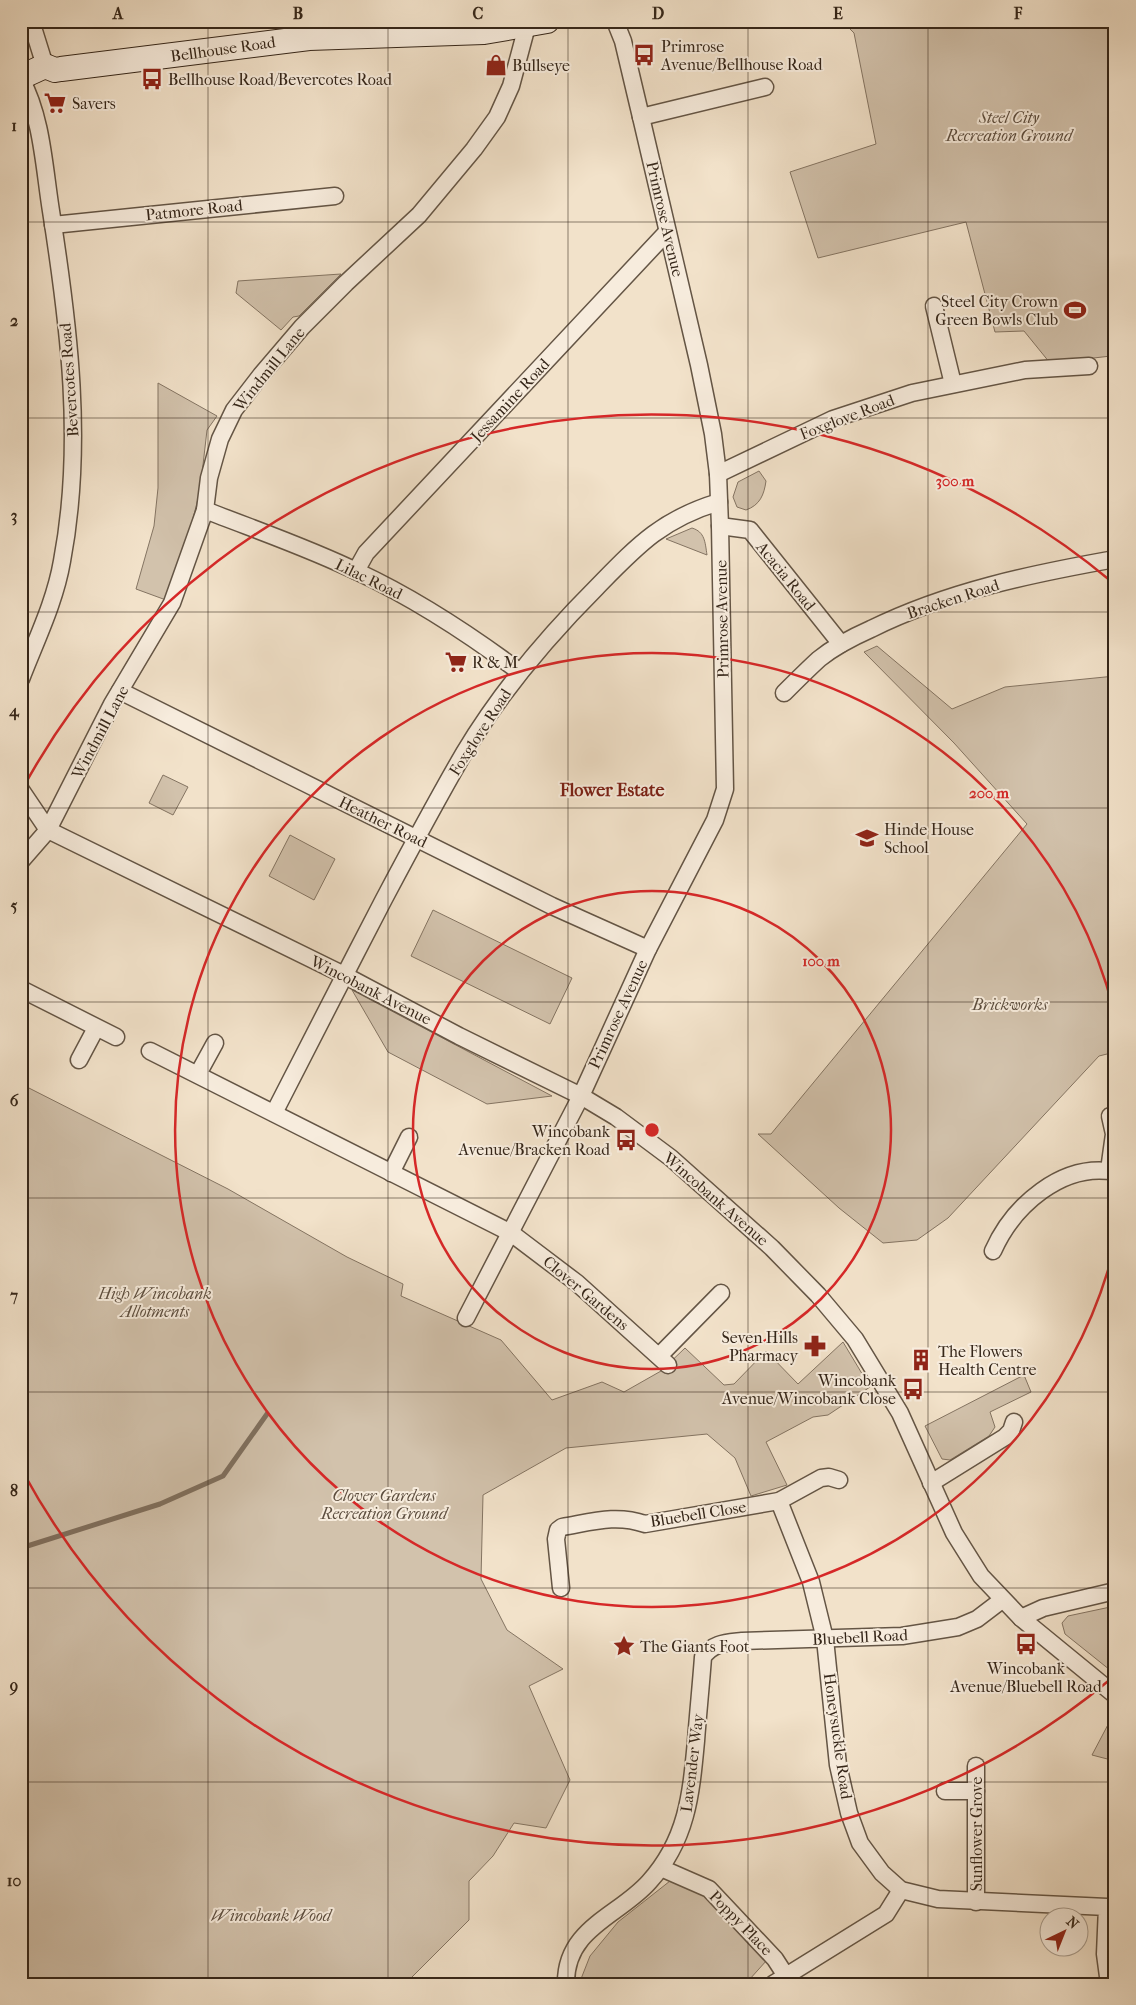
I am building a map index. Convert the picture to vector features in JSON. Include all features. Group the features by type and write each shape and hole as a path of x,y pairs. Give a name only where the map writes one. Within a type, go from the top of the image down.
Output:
{"main road":[{"name":"Bellhouse Road","path":"21,78 45,66 61,69 309,38 368,34 484,32 537,24"}],"street":[{"path":"31,21 45,66"},
{"name":"Primrose Avenue","path":"581,1096 648,949 715,820 725,789 720,526 718,474 713,434 700,365 641,117 622,41 615,21"},
{"name":"Windmill Lane","path":"21,861 48,830 120,691 172,603 205,510 209,478 220,439 234,410 302,327 346,282 419,215 474,149 497,117 537,24"},
{"name":"Bevercotes Road","path":"21,78 32,98 53,225 68,344 74,423 70,508 62,563 50,607 21,679"},
{"path":"641,117 765,87"},
{"name":"Patmore Road","path":"53,225 335,196"},
{"name":"Jessamine Road","path":"356,571 366,553 667,232"},
{"path":"934,306 953,384"},
{"name":"Foxglove Road","path":"718,474 833,419 912,393 1025,370 1089,366"},
{"name":"Foxglove Road","path":"344,975 464,752 520,672 578,606 644,540 668,523 694,510 719,502"},
{"name":"Lilac Road","path":"205,510 356,571 399,592 472,636 520,672"},
{"name":"Acacia Road","path":"720,526 750,530 841,644"},
{"name":"Bracken Road","path":"784,693 820,659 841,644 934,601 1036,574 1115,559"},
{"name":"Heather Road","path":"120,691 552,906 648,949"},
{"path":"21,790 48,830"},
{"name":"Wincobank Avenue","path":"48,830 344,975 459,1036 581,1096 616,1117 671,1158 732,1210 818,1295 855,1339 900,1413 931,1483 967,1555 1002,1600 1021,1618 1115,1695"},
{"path":"274,1113 344,975"},
{"path":"21,989 116,1037"},
{"path":"79,1060 96,1028"},
{"path":"198,1074 215,1043"},
{"name":"Clover Gardens","path":"150,1051 511,1233 577,1283 664,1360 721,1293"},
{"path":"466,1318 581,1096"},
{"path":"993,1251 1000,1236 1047,1185 1074,1174 1112,1171 1114,1134 1110,1116"},
{"path":"391,1173 409,1137"},
{"path":"931,1483 1005,1437 1012,1431 1014,1422"},
{"name":"Bluebell Close","path":"561,1588 556,1539 558,1530 562,1527 618,1518 630,1518 646,1524 779,1502 821,1478 829,1477 839,1480"},
{"path":"779,1502 811,1582 826,1640"},
{"path":"1021,1618 1043,1608 1115,1591"},
{"name":"Bluebell Road","path":"710,1648 742,1641 826,1640 902,1636 958,1627 977,1620 1002,1600"},
{"name":"Honeysuckle Road","path":"826,1640 838,1766 849,1813 860,1843 882,1873 901,1890 938,1899 1107,1908 1105,1954 1109,1984"},
{"name":"Lavender Way","path":"566,1984 572,1955 584,1934 649,1883 661,1868 681,1832 690,1804 703,1657 710,1648"},
{"name":"Sunflower Grove","path":"976,1766 976,1902"},
{"path":"945,1791 976,1791"},
{"name":"Poppy Place","path":"661,1868 710,1888 775,1959 779,1980 886,1914 901,1890"}],"green space":[{"name":"Steel City Recreation Ground","path":"842,21 1115,21 1115,367 1111,356 1050,363 1024,331 995,332 966,222 818,258 790,172 876,144 854,33"},
{"path":"341,274 299,316 293,317 281,330 236,293 238,281"},
{"path":"158,383 217,416 207,430 200,491 189,534 166,600 136,589 154,526 158,488"},
{"path":"759,471 766,481 760,499 755,505 746,510 737,507 733,497 738,482"},
{"path":"692,528 702,535 707,555 666,539"},
{"name":"Brickworks","path":"877,646 952,709 1005,687 1115,676 1115,1052 1099,1056 948,1218 917,1240 883,1243 839,1208 758,1134 771,1134 1027,824 954,743 864,652"},
{"path":"163,775 188,787 173,815 149,803"},
{"path":"290,835 335,859 314,900 269,876"},
{"path":"433,910 572,978 550,1024 411,956"},
{"path":"352,990 552,1096 487,1104 388,1052"},
{"path":"21,1084 228,1189 347,1257 403,1284 401,1296 501,1340 552,1400 602,1382 624,1392 661,1371 685,1348 724,1385 734,1384 766,1351 798,1384 843,1342 870,1387 828,1415 813,1417 766,1442 787,1485 751,1496 735,1458 707,1434 566,1448 483,1495 481,1579 507,1630 563,1669 529,1686 570,1780 546,1828 514,1823 493,1856 469,1881 469,1920 405,1984 21,1984"},
{"path":"1024,1375 1031,1392 990,1412 995,1427 989,1436 950,1460 942,1459 925,1426"},
{"path":"1115,1606 1115,1674 1065,1634 1062,1623 1068,1616"},
{"path":"1112,1717 1115,1718 1115,1761 1092,1755"},
{"path":"670,1881 689,1885 714,1898 767,1960 749,1980 751,1984 579,1984 590,1956 618,1922"}],"waterway":[{"path":"21,1548 160,1504 223,1476 267,1414"}],"place":[{"name":"Primrose Avenue/Bellhouse Road","path":"644,55"},
{"name":"Bullseye","path":"496,65"},
{"name":"Bellhouse Road/Bevercotes Road","path":"152,79"},
{"name":"Savers","path":"55,103"},
{"name":"Steel City Crown Green Bowls Club","path":"1075,310"},
{"name":"R & M","path":"456,662"},
{"name":"Hinde House School","path":"867,838"},
{"name":"Wincobank Avenue/Bracken Road","path":"626,1140"},
{"name":"Seven Hills Pharmacy","path":"815,1346"},
{"name":"The Flowers Health Centre","path":"921,1360"},
{"name":"Wincobank Avenue/Wincobank Close","path":"913,1389"},
{"name":"Wincobank Avenue/Bluebell Road","path":"1026,1644"},
{"name":"The Giants Foot","path":"624,1646"}],"district":[{"name":"Flower Estate","path":"612,790"}],"park label":[{"name":"High Wincobank Allotments","path":"155,1302"},
{"name":"Clover Gardens Recreation Ground","path":"384,1504"},
{"name":"Wincobank Wood","path":"271,1915"}]}
